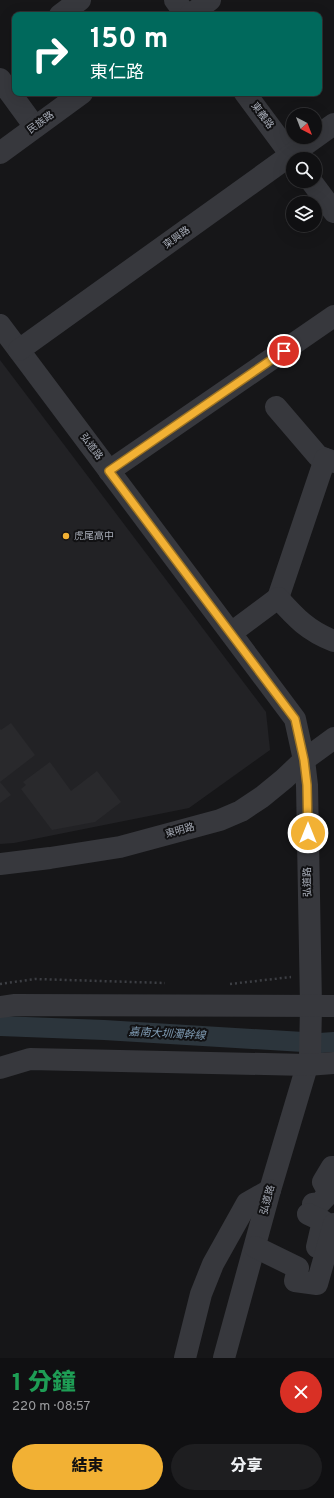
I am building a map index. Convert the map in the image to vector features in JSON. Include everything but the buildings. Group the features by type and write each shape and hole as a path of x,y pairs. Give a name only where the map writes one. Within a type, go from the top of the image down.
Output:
{"street":[{"path":"64,12 80,0"},
{"path":"175,0 184,12"},
{"path":"194,12 210,0"},
{"path":"0,79 12,95"},
{"path":"12,96 35,127"},
{"name":"民族路","path":"0,153 78,96"},
{"name":"東義路","path":"247,96 289,152"},
{"name":"東興路","path":"299,152 334,124"},
{"name":"東興路","path":"19,350 286,162"},
{"path":"316,188 334,212"},
{"path":"109,471 334,316"},
{"name":"弘道路","path":"0,325 295,719 304,760 307,785 310,1015 308,1060 270,1190 256,1247 224,1358"},
{"path":"232,633 278,598 329,460 318,456 276,408"},
{"path":"278,598 299,621 322,636 334,641"},
{"name":"東明路","path":"0,864 120,847 220,820 241,811 262,797 304,760 334,738"},
{"path":"0,1007 15,1005 310,1015 334,1006"},
{"path":"0,1068 30,1059 308,1060 334,1064"},
{"path":"326,1263 311,1268 323,1221 311,1209 320,1203 329,1193 323,1182 332,1167 334,1167"},
{"path":"185,1358 201,1294 213,1264 247,1203 270,1190"},
{"path":"256,1247 298,1268 295,1281 316,1284 326,1263 334,1224"}],"path":[{"path":"227,984 309,976"},
{"path":"0,984 35,979 166,983"}],"shaded area":[{"name":"虎尾高中","path":"0,360 266,712 270,750 189,808 14,843 0,844"}],"waterway":[{"name":"嘉南大圳濁幹線","path":"0,1026 104,1030 320,1043 334,1042"}],"place":[{"name":"虎尾高中","path":"66,536"}],"route":[{"path":"284,351 109,471 295,719 304,760 307,785 308,833"}]}
